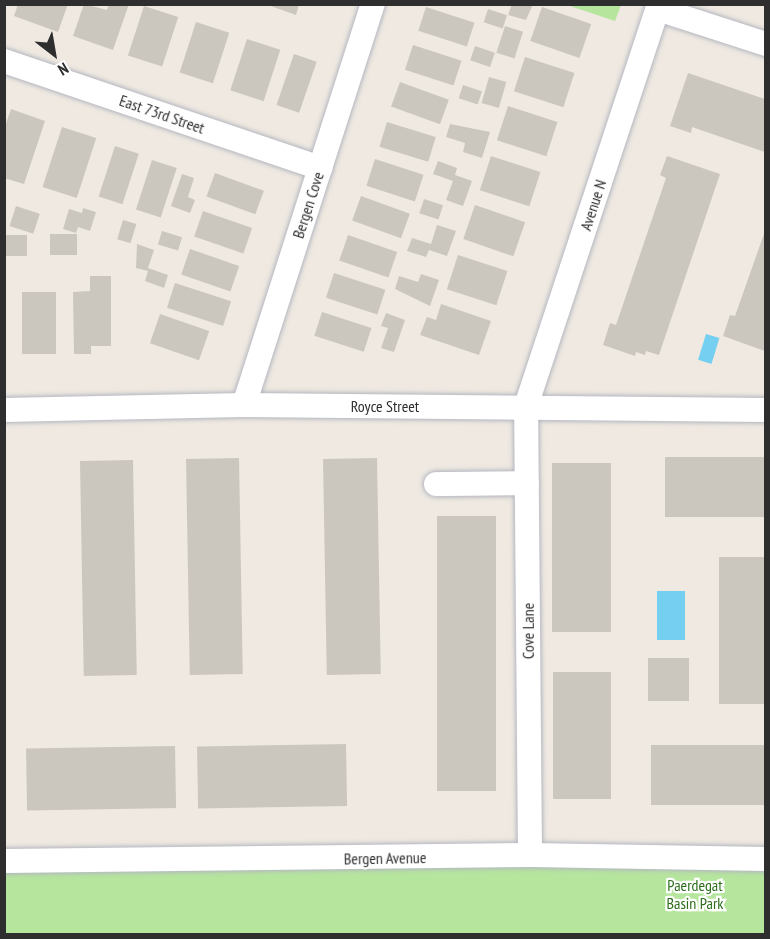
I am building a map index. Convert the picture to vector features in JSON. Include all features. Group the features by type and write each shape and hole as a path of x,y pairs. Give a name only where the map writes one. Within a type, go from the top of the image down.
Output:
{"street":[{"name":"Bergen Cove","path":"244,405 373,4"},
{"path":"659,7 765,44"},
{"name":"Avenue N","path":"526,406 659,7"},
{"name":"East 73rd Street","path":"4,61 320,168"},
{"name":"Royce Street","path":"4,410 244,405 765,410"},
{"name":"Cove Lane","path":"526,406 530,855"},
{"path":"436,484 527,483"},
{"name":"Bergen Avenue","path":"4,861 530,855 765,859"}],"green space":[{"path":"567,5 621,5 615,21"},
{"name":"Paerdegat Basin Park","path":"4,853 765,853 765,934 4,934"}],"water":[{"path":"706,334 719,338 711,364 698,360"},
{"path":"657,591 685,591 685,640 657,640"}],"building":[{"path":"18,4 68,4 58,32 14,16"},
{"path":"84,4 107,10 109,4 129,4 113,50 73,36"},
{"path":"265,4 299,4 296,15"},
{"path":"512,4 533,4 526,20 508,15"},
{"path":"144,6 178,17 162,67 128,55"},
{"path":"426,7 475,23 467,47 418,31"},
{"path":"542,7 591,24 579,58 530,41"},
{"path":"488,9 507,15 503,28 484,22"},
{"path":"196,22 229,33 213,83 180,72"},
{"path":"505,26 523,32 514,59 496,53"},
{"path":"247,39 280,50 264,101 230,90"},
{"path":"413,45 462,61 453,85 405,70"},
{"path":"475,46 495,53 490,67 470,60"},
{"path":"294,54 317,62 299,113 276,105"},
{"path":"525,57 574,73 563,107 514,91"},
{"path":"688,73 765,99 765,152 692,127 691,133 670,126"},
{"path":"489,77 506,82 499,108 482,103"},
{"path":"400,82 449,100 440,124 391,106"},
{"path":"463,85 482,91 478,104 459,98"},
{"path":"508,106 557,122 546,156 497,140"},
{"path":"11,109 45,121 24,184 4,178 4,129"},
{"path":"387,122 436,137 428,162 379,147"},
{"path":"450,124 490,132 482,158 463,152 465,143 446,137"},
{"path":"62,127 96,138 77,198 43,187"},
{"path":"115,146 139,154 122,204 99,196"},
{"path":"491,156 540,172 529,206 480,190"},
{"path":"667,156 720,174 659,355 646,351 645,355 636,352 635,356 603,345 610,323 616,325 666,178 660,175"},
{"path":"375,159 424,175 415,201 366,186"},
{"path":"152,160 177,168 161,217 136,209"},
{"path":"438,161 457,168 455,175 472,181 463,206 446,200 453,181 433,174"},
{"path":"215,173 264,191 255,214 206,196"},
{"path":"182,174 194,178 188,197 195,200 190,213 171,206"},
{"path":"361,196 410,214 401,238 352,220"},
{"path":"424,199 443,205 438,219 419,213"},
{"path":"475,205 525,222 513,256 463,239"},
{"path":"16,206 40,214 33,234 10,226"},
{"path":"83,208 96,212 90,231 78,227 76,233 63,229 69,209 82,213"},
{"path":"203,211 252,228 243,253 194,237"},
{"path":"123,220 136,224 131,243 117,239"},
{"path":"437,225 456,231 447,256 429,250 426,257 407,251 412,238 431,244"},
{"path":"162,231 182,237 178,251 158,244"},
{"path":"765,231 765,351 723,336 730,315 735,316"},
{"path":"50,234 77,234 77,255 50,255"},
{"path":"4,235 27,235 27,256 4,256"},
{"path":"348,235 397,252 388,277 339,261"},
{"path":"137,244 154,250 148,268 168,275 164,288 145,281 148,271 136,268"},
{"path":"190,249 239,266 230,291 181,275"},
{"path":"458,255 507,271 496,305 447,289"},
{"path":"334,273 385,290 377,314 326,298"},
{"path":"421,274 439,280 430,306 395,289 399,276 418,282"},
{"path":"90,276 111,276 111,346 91,346 91,354 74,354 73,292 90,291"},
{"path":"175,283 231,301 223,326 167,308"},
{"path":"22,292 56,292 56,354 22,354"},
{"path":"441,304 491,321 479,355 420,335 427,317 436,320"},
{"path":"322,312 371,328 364,352 314,336"},
{"path":"386,313 405,320 394,352 381,348 388,328 381,326"},
{"path":"160,314 209,331 199,360 150,343"},
{"path":"665,457 765,457 765,517 665,517"},
{"path":"239,458 243,674 190,675 186,459"},
{"path":"377,458 381,674 327,675 323,459"},
{"path":"133,460 137,675 84,676 80,461"},
{"path":"552,463 611,463 611,632 552,632"},
{"path":"437,516 496,516 496,791 437,791"},
{"path":"719,557 765,557 765,704 719,704"},
{"path":"648,658 689,658 689,701 648,701"},
{"path":"553,672 611,672 611,799 553,799"},
{"path":"346,744 347,806 198,809 197,747"},
{"path":"651,745 765,745 765,805 651,805"},
{"path":"175,746 176,808 27,811 26,749"}]}
